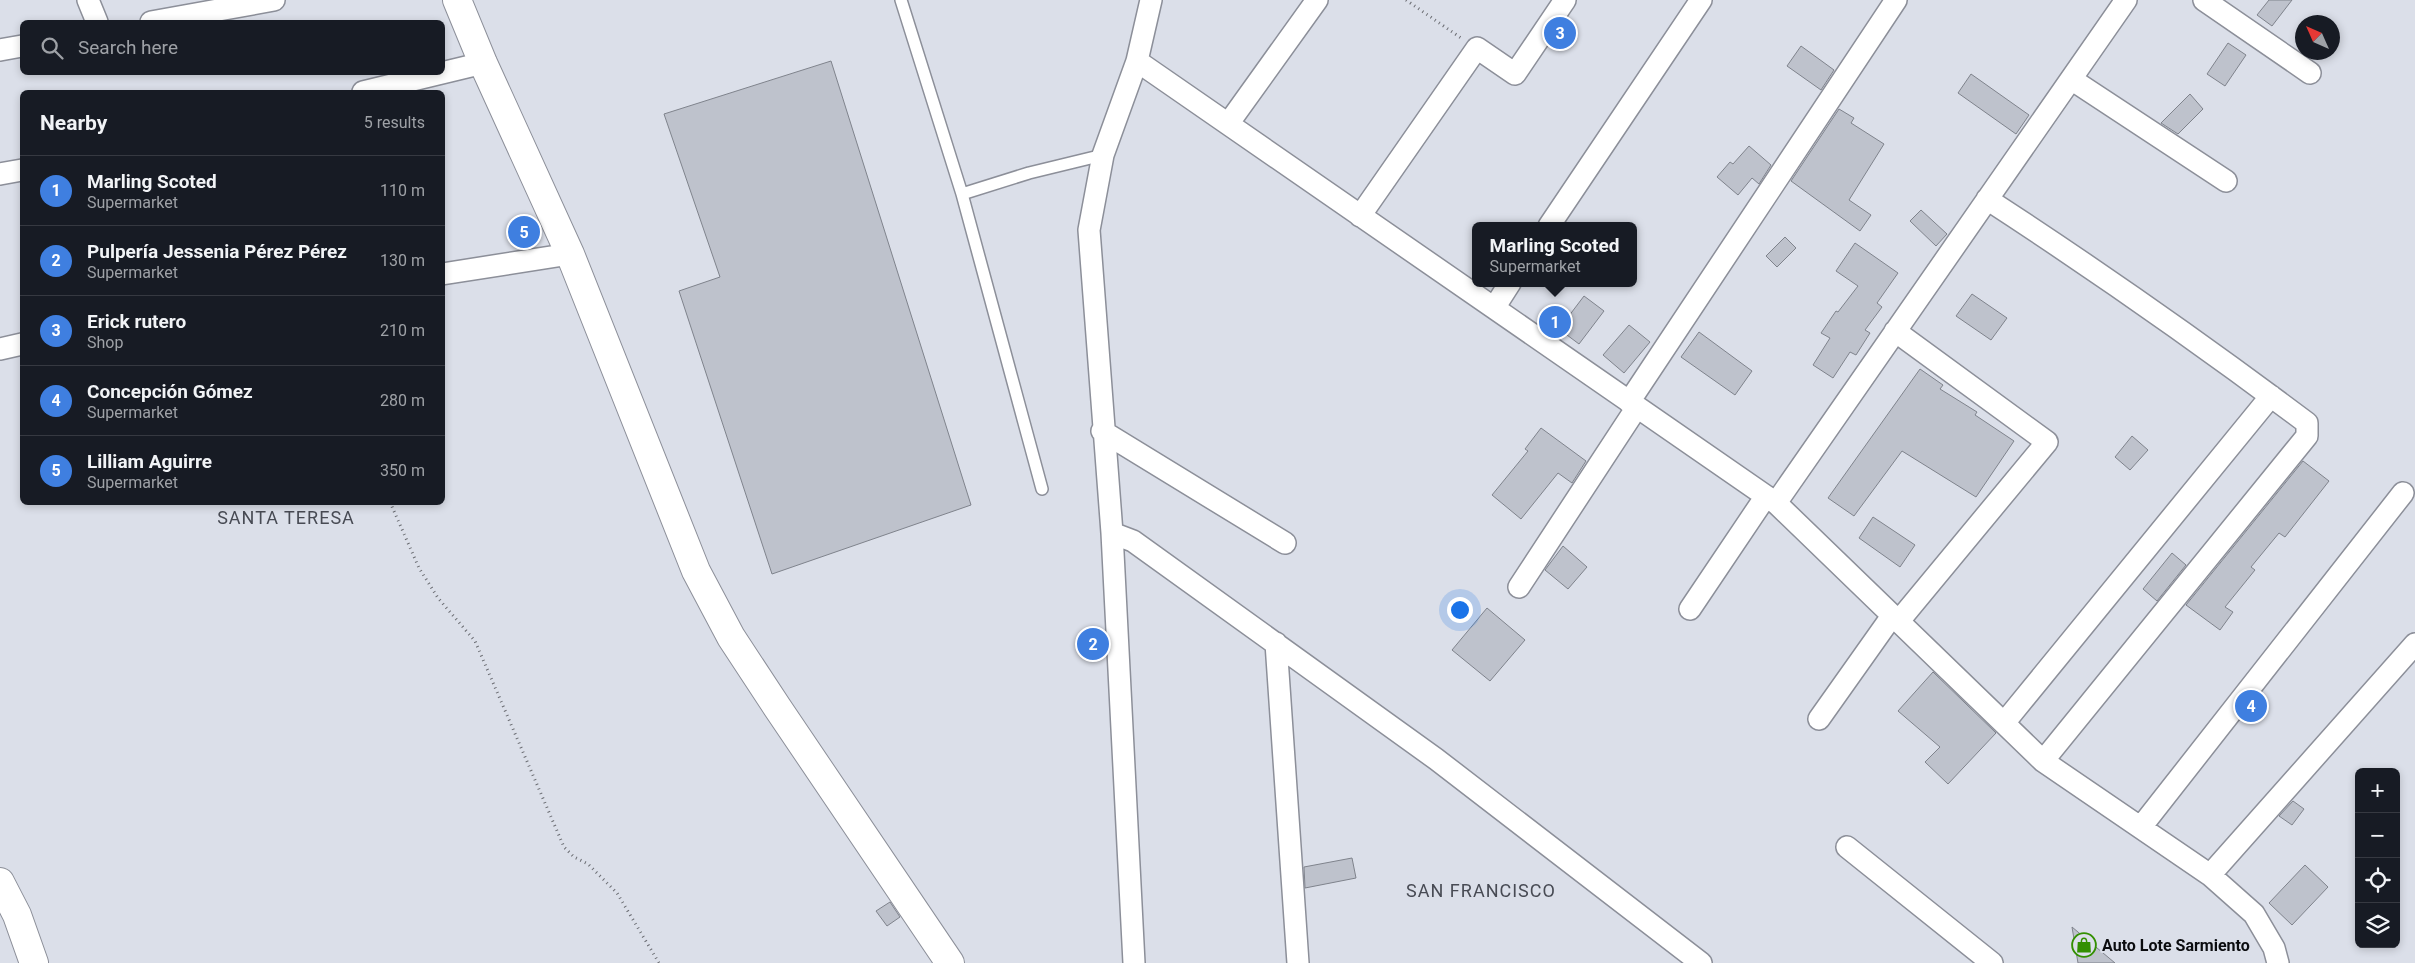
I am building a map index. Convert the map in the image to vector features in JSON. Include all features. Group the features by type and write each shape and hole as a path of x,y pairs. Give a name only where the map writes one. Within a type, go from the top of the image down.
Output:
{"street":[{"path":"88,0 96,20"},
{"path":"157,20 195,7 274,0"},
{"path":"457,0 483,63 570,254 696,571 731,637 950,963"},
{"path":"1134,963 1112,534 1102,430 1089,230 1104,155 1137,61 1151,0"},
{"path":"1228,124 1317,0"},
{"path":"1360,216 1477,48 1515,74 1565,0"},
{"path":"1552,222 1701,0"},
{"path":"1519,586 1634,404 1896,0"},
{"path":"1690,609 1895,331 2126,0"},
{"path":"2204,0 2310,73"},
{"path":"0,50 20,46"},
{"path":"1137,61 1771,499 2043,761 2210,875 2254,914 2274,948 2278,963"},
{"path":"445,72 483,63"},
{"path":"371,90 433,75"},
{"path":"2071,79 2226,181"},
{"path":"0,174 20,170"},
{"path":"1987,199 2092,268 2306,423 2307,436 2043,761"},
{"path":"445,274 570,254"},
{"path":"1494,308 1507,287"},
{"path":"1819,719 1895,619 2048,442 1895,331"},
{"path":"0,348 20,344"},
{"path":"2004,723 2271,396"},
{"path":"1102,430 1285,543"},
{"path":"2142,827 2403,493"},
{"path":"1112,534 1133,541 1436,759 1701,963"},
{"path":"1276,643 1298,963"},
{"path":"2210,875 2415,644"},
{"path":"1847,847 1992,963"},
{"path":"0,882 17,916 34,963"}],"lane":[{"path":"901,0 962,194 1042,489"},
{"path":"962,194 1029,173 1104,155"}],"path":[{"path":"1406,0 1477,48"},
{"path":"391,505 419,568 438,598 475,641 564,847 574,857 588,864 617,893 659,963"}],"building":[{"path":"2269,0 2292,0 2272,26 2257,15"},
{"path":"2228,43 2246,55 2225,86 2207,74"},
{"path":"1801,46 1834,70 1821,90 1787,66"},
{"path":"831,61 971,505 772,574 679,291 720,277 664,114"},
{"path":"1971,74 2029,115 2016,134 1958,93"},
{"path":"2190,94 2203,109 2178,134 2161,123"},
{"path":"1839,109 1854,118 1851,123 1884,144 1849,200 1871,215 1860,231 1791,181"},
{"path":"1749,146 1771,165 1759,184 1752,178 1738,195 1717,177 1730,162 1733,164"},
{"path":"1921,210 1947,234 1936,246 1910,221"},
{"path":"1785,237 1796,248 1777,267 1766,256"},
{"path":"1855,243 1898,273 1877,303 1882,307 1865,330 1870,333 1856,355 1850,352 1833,378 1813,365 1830,338 1821,333 1836,311 1838,312 1858,286 1836,271"},
{"path":"1972,294 2007,318 1991,340 1956,316"},
{"path":"1584,296 1604,311 1579,344 1559,329"},
{"path":"1629,325 1650,342 1624,373 1603,355"},
{"path":"1699,332 1752,371 1735,395 1681,357"},
{"path":"1920,369 1943,385 1940,389 1977,412 1975,415 2014,441 1976,497 1902,451 1854,516 1828,498"},
{"path":"1541,428 1586,461 1572,483 1558,473 1521,519 1492,495 1528,451 1525,449"},
{"path":"2132,436 2148,450 2130,470 2115,457"},
{"path":"2303,461 2329,481 2285,537 2279,533 2251,567 2255,570 2225,607 2233,612 2220,630 2186,605"},
{"path":"1873,517 1915,545 1900,567 1859,538"},
{"path":"1563,546 1587,567 1568,589 1545,570"},
{"path":"2172,553 2186,565 2157,601 2143,589"},
{"path":"1487,608 1525,640 1490,681 1452,650"},
{"path":"1933,672 1996,733 1948,784 1925,762 1940,747 1898,711"},
{"path":"2293,801 2304,809 2292,825 2279,816"},
{"path":"1352,858 1356,878 1305,888 1304,867"},
{"path":"2305,865 2328,887 2292,925 2269,903"},
{"path":"890,902 900,917 887,926 876,911"},
{"name":"Auto Lote Sarmiento","path":"2072,927 2115,963 2078,963"}],"place":[{"name":"Erick rutero","path":"1560,33"},
{"name":"Lilliam Aguirre","path":"524,232"},
{"name":"Marling Scoted","path":"1555,322"},
{"name":"Pulpería Jessenia Pérez Pérez","path":"1093,644"},
{"name":"Concepción Gómez","path":"2251,706"},
{"name":"Auto Lote Sarmiento","path":"2084,945"}],"district":[{"name":"SANTA TERESA","path":"286,518"},
{"name":"SAN FRANCISCO","path":"1481,891"}]}
